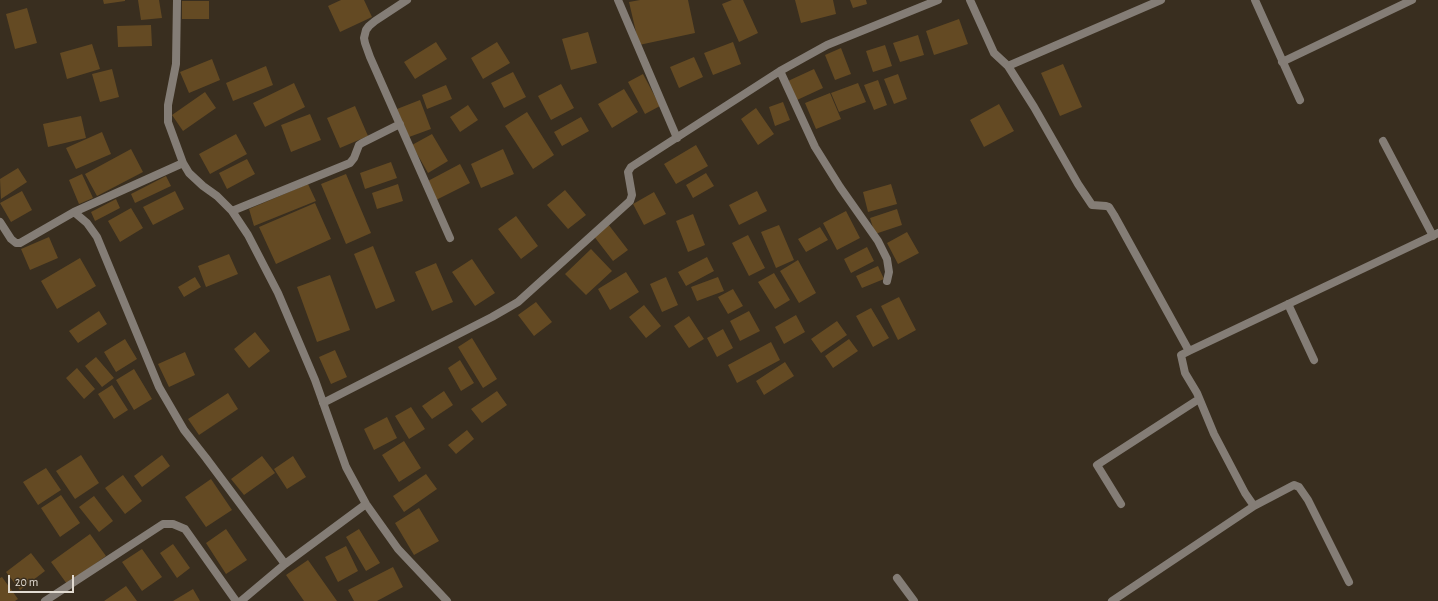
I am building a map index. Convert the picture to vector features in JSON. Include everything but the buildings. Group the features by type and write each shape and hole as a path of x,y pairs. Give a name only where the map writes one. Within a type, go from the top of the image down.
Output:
{"street":[{"path":"177,0 176,64 168,104 168,122 183,163 190,173 203,186 217,196 232,211 248,235 278,293 315,380 346,467 366,504 398,549 447,601"},
{"path":"407,0 375,21 366,30 364,38 370,57 450,238"},
{"path":"618,0 677,138"},
{"path":"323,402 492,317 518,302 630,201 632,196 628,176 629,169 780,72 827,45 938,0"},
{"path":"970,0 994,53 1008,66 1092,205 1103,205 1109,207 1112,211 1189,351"},
{"path":"1008,66 1161,0"},
{"path":"1255,0 1300,100"},
{"path":"1282,62 1412,0"},
{"path":"780,72 815,147 840,187 878,241 887,259 889,272 887,281"},
{"path":"232,211 350,162 354,158 358,146 362,142 400,124"},
{"path":"1254,506 1245,493 1214,434 1199,399 1185,373 1181,355 1435,234 1383,141"},
{"path":"0,222 11,239 16,243 20,243 74,212 183,163"},
{"path":"74,212 87,223 97,237 159,387 184,430 285,564"},
{"path":"1288,304 1314,360"},
{"path":"1121,504 1097,465 1199,399"},
{"path":"1112,601 1254,506 1294,485 1299,487 1315,514 1349,582"},
{"path":"241,601 285,564 366,504"},
{"path":"45,601 163,524 173,524 185,529 236,601"},
{"path":"897,578 914,601"}]}
